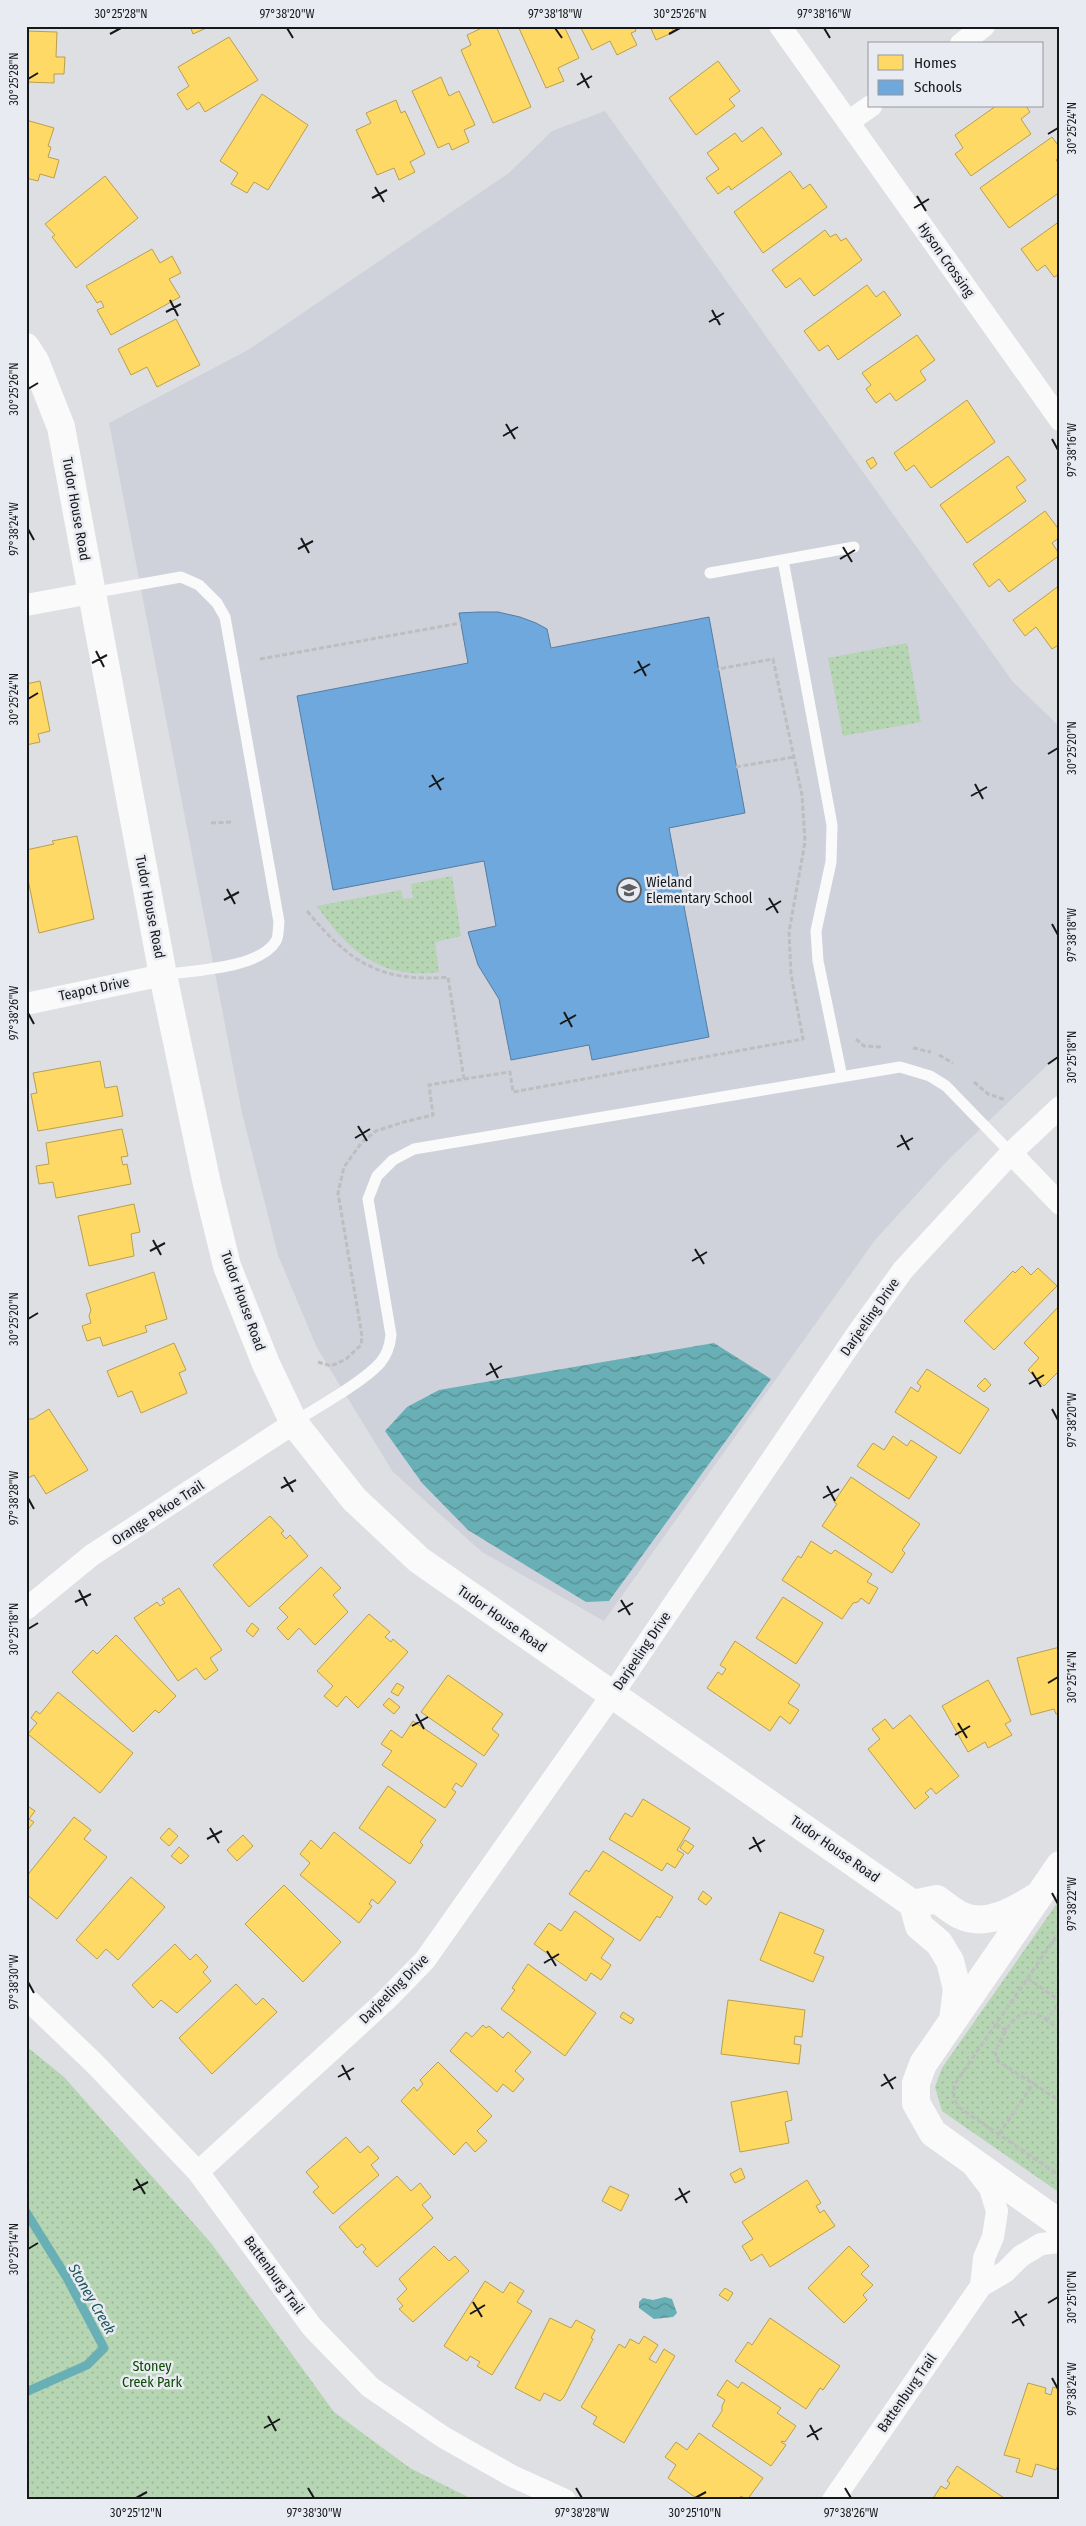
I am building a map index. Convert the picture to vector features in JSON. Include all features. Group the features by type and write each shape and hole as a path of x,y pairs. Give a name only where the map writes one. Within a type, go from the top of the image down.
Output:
{"street":[{"name":"Hyson Crossing","path":"780,26 1060,420"},
{"path":"964,42 984,26"},
{"path":"848,122 868,108"},
{"name":"Tudor House Road","path":"26,347 35,361 61,427 163,975 207,1184 228,1266 266,1364 294,1423 354,1499 418,1560 913,1904"},
{"path":"26,606 91,593"},
{"name":"Teapot Drive","path":"26,1004 163,975"},
{"name":"Darjeeling Drive","path":"198,2172 385,2001 425,1960 612,1695 857,1334 904,1270 1011,1153 1060,1107"},
{"path":"1011,1153 1060,1204"},
{"name":"Orange Pekoe Trail","path":"26,1609 92,1556 294,1423"},
{"path":"1060,1865 923,2064 916,2083 916,2103 933,2133 1060,2224"},
{"path":"953,2020 957,1989 950,1961 939,1943 919,1926 913,1904 937,1899 962,1916 988,1919 1013,1912 1040,1894"},
{"name":"Battenburg Trail","path":"26,1998 94,2063 198,2172 312,2327 370,2387 443,2437 512,2476 565,2500"},
{"name":"Battenburg Trail","path":"969,2159 990,2188 997,2211 993,2237 984,2258 981,2286"},
{"name":"Battenburg Trail","path":"833,2500 981,2286 1005,2272 1021,2256 1041,2244 1060,2242"}],"lane":[{"path":"710,573 854,548"},
{"path":"783,560 832,825 831,862 816,931 818,961 842,1077"},
{"path":"91,593 180,577 199,586 217,603 225,617 279,922 277,940 264,954 244,962 163,975"},
{"path":"294,1423 381,1363 389,1347 389,1326 368,1199 376,1176 393,1160 414,1149 900,1067 930,1076 946,1086 1011,1153"}],"path":[{"path":"260,660 461,623"},
{"path":"318,1362 331,1366 346,1359 361,1345 362,1336 338,1193 344,1167 362,1142 376,1132 404,1122 433,1115 429,1085 510,1072 513,1092 803,1039 791,974 789,932 805,842 802,795 773,658 718,669"},
{"path":"736,767 794,757"},
{"path":"211,823 233,822"},
{"path":"307,911 327,936 358,962 386,974 419,980 448,977 464,1079"},
{"path":"1060,1931 954,2086 954,2099 960,2108 1060,2176"},
{"path":"1027,1978 1060,2002 1046,2021"},
{"path":"1060,2030 1035,2013 1018,2014 995,2053 998,2061 1060,2101"},
{"path":"996,2024 1007,2031"},
{"path":"999,2134 1033,2084"}],"shaded area":[{"name":"Wieland Elementary School","path":"605,111 1013,682 1060,727 1060,1053 949,1159 875,1240 604,1621 482,1552 393,1472 317,1348 278,1255 242,1113 109,423 248,350 509,173 552,131"}],"green space":[{"path":"907,643 921,722 843,736 828,658"},
{"path":"452,876 461,936 435,942 439,972 418,973 400,971 368,959 341,936 317,906 401,890 403,899 413,898 411,884"},
{"path":"1060,1899 1060,2193 942,2111 935,2087 942,2068"},
{"name":"Stoney Creek Park","path":"26,2046 64,2077 211,2243 334,2412 410,2468 474,2500 26,2500"}],"water":[{"path":"714,1343 771,1379 609,1601 586,1602 468,1530 422,1483 385,1431 407,1407 439,1390"},
{"path":"665,2297 672,2299 677,2313 673,2317 654,2319 639,2308 639,2302 643,2298 653,2300"}],"building: Homes":[{"path":"190,26 211,26 193,34"},
{"path":"486,26 496,26 531,107 493,123 461,50 471,45 467,35"},
{"path":"518,26 564,26 579,58 558,68 564,81 546,88"},
{"path":"580,26 634,26 636,31 631,33 637,45 617,55 610,41 592,50"},
{"path":"650,26 671,26 674,32 656,40"},
{"path":"26,31 57,32 56,57 65,57 64,74 54,74 54,83 26,82"},
{"path":"229,37 258,80 205,112 199,102 187,110 177,94 189,86 178,67"},
{"path":"718,61 740,91 729,99 735,106 696,135 669,98"},
{"path":"441,77 449,96 459,91 475,125 464,130 469,142 452,150 449,143 438,148 412,91"},
{"path":"262,94 308,125 268,190 254,182 247,193 231,184 238,173 220,161"},
{"path":"396,100 401,113 405,111 425,154 410,162 415,172 399,180 394,168 377,175 356,130 371,123 366,113"},
{"path":"993,108 1027,108 1030,112 1021,119 1031,134 971,176 955,154 963,148 955,135"},
{"path":"26,120 54,128 48,146 51,147 48,157 59,160 54,178 40,174 38,181 26,178"},
{"path":"762,127 782,154 731,190 729,186 718,194 706,178 719,169 707,153 735,133 742,142"},
{"path":"1052,137 1060,148 1060,157 1056,160 1060,165 1060,192 1009,228 980,188"},
{"path":"790,171 803,189 810,184 827,207 763,253 734,212"},
{"path":"105,176 138,218 76,268 52,237 55,235 45,224"},
{"path":"1060,221 1060,274 1054,277 1045,265 1037,271 1021,249"},
{"path":"825,230 830,237 836,234 841,241 846,238 862,260 814,296 800,278 786,288 772,270"},
{"path":"152,249 160,263 172,256 181,273 169,279 180,297 111,335 97,310 104,307 101,301 97,303 86,286"},
{"path":"867,285 876,297 884,291 901,315 838,360 828,345 819,351 804,331"},
{"path":"176,319 200,365 157,387 147,367 131,375 118,349"},
{"path":"917,335 935,360 920,371 926,380 896,401 890,393 876,403 866,389 871,385 862,373"},
{"path":"967,400 995,442 931,488 914,465 906,471 894,453"},
{"path":"1008,456 1026,480 1016,487 1026,501 967,543 940,505"},
{"path":"873,457 877,464 871,469 866,461"},
{"path":"1045,511 1060,531 1060,537 1052,543 1060,555 1009,592 999,579 989,587 973,564"},
{"path":"1060,585 1060,644 1052,649 1036,627 1025,636 1013,620"},
{"path":"40,681 50,731 38,734 40,742 26,745 26,684"},
{"path":"77,836 94,919 39,933 26,870 26,850 54,844 52,841"},
{"path":"100,1061 105,1088 117,1086 123,1116 38,1131 31,1094 37,1093 33,1073"},
{"path":"122,1129 128,1156 121,1157 123,1165 127,1164 131,1184 56,1198 53,1182 39,1184 36,1166 49,1164 46,1143"},
{"path":"134,1204 140,1232 131,1234 134,1256 89,1266 78,1216"},
{"path":"1022,1266 1031,1275 1038,1268 1057,1286 994,1350 964,1321 1013,1271 1015,1273"},
{"path":"154,1272 167,1319 145,1326 147,1332 103,1346 100,1337 87,1341 82,1326 91,1323 89,1316 91,1310 86,1294"},
{"path":"1060,1305 1060,1370 1044,1386 1028,1370 1039,1358 1024,1343"},
{"path":"174,1343 186,1370 179,1373 187,1393 141,1413 132,1391 118,1397 107,1371"},
{"path":"927,1369 989,1409 960,1454 895,1412 911,1387 918,1392 921,1386 917,1383"},
{"path":"985,1378 991,1385 984,1392 977,1386"},
{"path":"49,1409 88,1470 46,1494 34,1475 26,1479 26,1419 33,1419"},
{"path":"893,1436 907,1446 911,1440 937,1457 909,1499 857,1466 873,1443 884,1450"},
{"path":"851,1477 920,1524 902,1550 905,1553 892,1573 822,1526 837,1504 834,1502"},
{"path":"270,1516 284,1531 281,1533 286,1539 290,1535 308,1556 249,1607 213,1565"},
{"path":"811,1541 831,1554 835,1550 872,1574 867,1582 878,1588 869,1604 861,1598 858,1602 853,1603 842,1619 782,1580 798,1556 801,1558"},
{"path":"321,1567 341,1588 333,1595 348,1612 315,1645 299,1628 288,1640 277,1628 288,1617 279,1608"},
{"path":"179,1588 222,1650 210,1658 218,1670 205,1680 196,1668 178,1681 134,1618 157,1602 160,1606 165,1603 162,1599"},
{"path":"783,1597 823,1623 796,1664 756,1638"},
{"path":"369,1614 390,1632 385,1637 391,1642 393,1639 408,1652 358,1708 346,1696 337,1707 324,1696 333,1686 317,1671"},
{"path":"252,1623 259,1629 253,1637 246,1631"},
{"path":"116,1635 176,1696 159,1713 155,1710 133,1732 72,1672 93,1650 97,1654"},
{"path":"735,1641 800,1685 788,1703 799,1710 790,1724 780,1716 770,1731 707,1688 718,1672 722,1675 726,1669 720,1665"},
{"path":"1060,1647 1060,1713 1056,1714 1054,1709 1031,1715 1017,1658"},
{"path":"448,1675 503,1714 492,1729 499,1735 484,1756 421,1712"},
{"path":"988,1680 1011,1721 1005,1724 1012,1735 988,1748 985,1742 968,1752 942,1706"},
{"path":"397,1683 404,1687 398,1696 391,1692"},
{"path":"58,1692 133,1753 100,1793 28,1734 37,1723 31,1718 36,1711 40,1714"},
{"path":"389,1698 400,1707 394,1714 383,1705"},
{"path":"910,1715 959,1776 936,1794 931,1788 925,1793 929,1797 915,1809 868,1749 880,1739 872,1729 885,1719 893,1729"},
{"path":"413,1721 477,1764 462,1787 456,1783 452,1789 456,1792 445,1808 382,1765 392,1751 381,1744 391,1730 402,1738"},
{"path":"388,1786 436,1820 420,1842 423,1845 410,1864 359,1828"},
{"path":"643,1799 690,1828 677,1850 684,1854 675,1868 667,1863 662,1871 609,1839 625,1813 632,1817"},
{"path":"26,1805 35,1811 29,1819 34,1822 26,1832"},
{"path":"74,1817 91,1830 84,1839 107,1857 57,1919 26,1894 26,1877"},
{"path":"169,1828 178,1836 169,1846 160,1838"},
{"path":"334,1832 396,1882 378,1904 372,1899 369,1904 372,1906 359,1923 300,1875 310,1863 300,1854 311,1840 321,1849"},
{"path":"243,1835 253,1846 237,1861 227,1850"},
{"path":"685,1840 694,1846 688,1854 680,1848"},
{"path":"179,1847 189,1856 181,1864 171,1856"},
{"path":"603,1851 673,1897 660,1918 657,1916 640,1941 569,1894 586,1870 589,1872"},
{"path":"131,1877 165,1907 118,1960 106,1949 97,1959 76,1940"},
{"path":"284,1885 341,1942 303,1982 245,1924"},
{"path":"703,1891 712,1898 706,1905 698,1899"},
{"path":"575,1911 614,1939 601,1958 611,1965 601,1980 591,1973 586,1981 534,1944 549,1923 561,1931"},
{"path":"780,1912 824,1930 814,1953 824,1957 813,1982 760,1960"},
{"path":"175,1944 190,1960 196,1954 208,1967 203,1972 211,1981 177,2013 161,2000 153,2008 132,1985"},
{"path":"528,1964 596,2013 565,2056 501,2009 515,1990 512,1988"},
{"path":"236,1984 256,2005 263,1998 277,2012 212,2074 179,2038"},
{"path":"728,2000 805,2010 802,2037 795,2036 794,2044 801,2045 799,2064 721,2054"},
{"path":"623,2012 634,2019 631,2024 620,2017"},
{"path":"483,2025 486,2028 489,2026 503,2038 508,2032 531,2052 515,2071 524,2079 513,2092 503,2084 497,2092 450,2051 466,2032 472,2037"},
{"path":"438,2062 492,2116 477,2131 487,2141 475,2152 466,2142 454,2155 401,2101 414,2087 417,2091 423,2084 420,2080"},
{"path":"787,2091 792,2120 785,2122 789,2143 740,2152 731,2102"},
{"path":"346,2137 360,2153 368,2146 379,2158 371,2165 379,2175 333,2214 313,2192 319,2187 306,2172"},
{"path":"741,2168 745,2178 735,2183 730,2174"},
{"path":"397,2176 411,2191 420,2183 431,2197 422,2205 433,2218 377,2267 363,2252 366,2249 362,2244 357,2248 339,2227"},
{"path":"807,2180 821,2203 816,2206 820,2213 824,2210 835,2226 770,2267 762,2254 751,2261 742,2246 753,2239 742,2222"},
{"path":"610,2186 629,2195 621,2211 602,2201"},
{"path":"434,2246 449,2261 455,2256 469,2271 413,2322 399,2309 403,2306 397,2299 407,2289 399,2279"},
{"path":"849,2246 869,2266 861,2274 873,2285 863,2295 867,2300 844,2323 808,2288"},
{"path":"485,2281 503,2293 510,2282 524,2291 517,2302 532,2311 492,2375 477,2366 480,2362 470,2356 467,2361 444,2346"},
{"path":"725,2288 733,2293 728,2301 719,2295"},
{"path":"550,2318 571,2328 576,2320 595,2330 591,2338 593,2339 564,2397 560,2401 544,2393 540,2401 515,2388"},
{"path":"770,2318 840,2366 823,2390 820,2388 806,2409 735,2361 748,2342 752,2345"},
{"path":"644,2336 658,2345 649,2359 656,2363 664,2349 675,2356 624,2443 593,2424 597,2417 581,2407 619,2344 625,2348 630,2339 639,2344"},
{"path":"727,2380 738,2388 742,2382 781,2408 777,2413 796,2426 785,2442 781,2442 786,2445 771,2466 712,2426 722,2411 725,2400 717,2395"},
{"path":"1028,2383 1046,2388 1045,2393 1051,2395 1053,2387 1060,2389 1060,2460 1056,2470 1036,2464 1032,2477 1016,2472 1020,2459 1004,2455"},
{"path":"699,2433 763,2478 747,2500 741,2496 738,2500 699,2500 668,2478 676,2465 665,2457 676,2442 687,2450"},
{"path":"957,2466 1007,2500 932,2500 941,2486 946,2489 950,2483 947,2481"}],"building: Schools":[{"path":"498,612 536,623 547,629 551,648 709,617 745,813 669,828 709,1037 592,1060 589,1045 511,1060 499,999 478,965 468,932 496,926 484,861 333,890 297,696 468,663 459,613"}],"waterway":[{"name":"Stoney Creek","path":"26,2212 67,2278 104,2348 87,2365 26,2392"}],"place":[{"name":"Wieland Elementary School","path":"629,890"}]}
